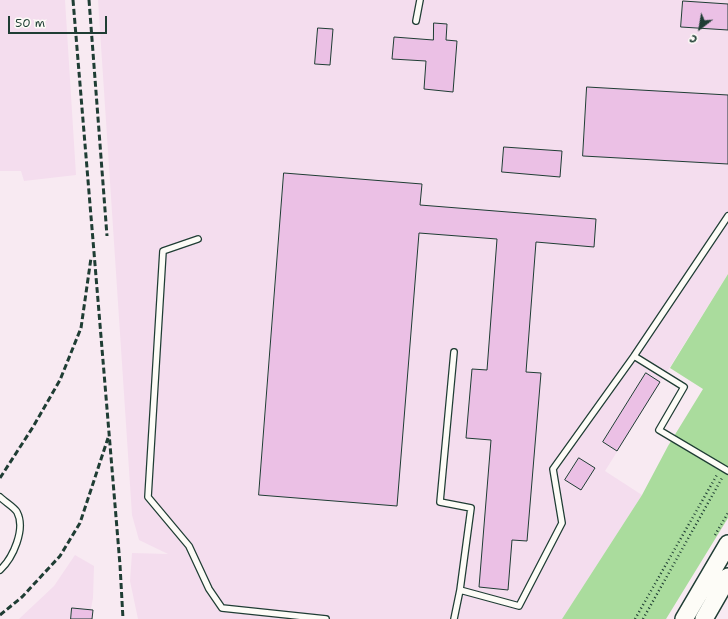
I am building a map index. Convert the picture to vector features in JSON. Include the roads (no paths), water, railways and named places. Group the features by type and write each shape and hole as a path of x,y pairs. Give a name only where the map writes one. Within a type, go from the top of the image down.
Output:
{"main road":[{"path":"684,619 728,544"},
{"path":"704,619 728,577"}],"lane":[{"path":"416,21 420,0"},
{"path":"460,590 519,606 562,523 553,469 634,356 728,216"},
{"path":"198,239 163,251 148,497 189,546 209,589 222,608 326,619"},
{"path":"454,352 440,502 471,508 460,590 454,619"},
{"path":"634,356 684,386 659,430 724,468"},
{"path":"0,497 17,512 21,529 13,551 0,570"}],"railway":[{"path":"73,0 120,565 123,619"},
{"path":"89,0 107,236"},
{"path":"0,478 33,427 60,380 81,328 91,258"},
{"path":"0,615 22,597 60,556 80,523 108,438"}]}
